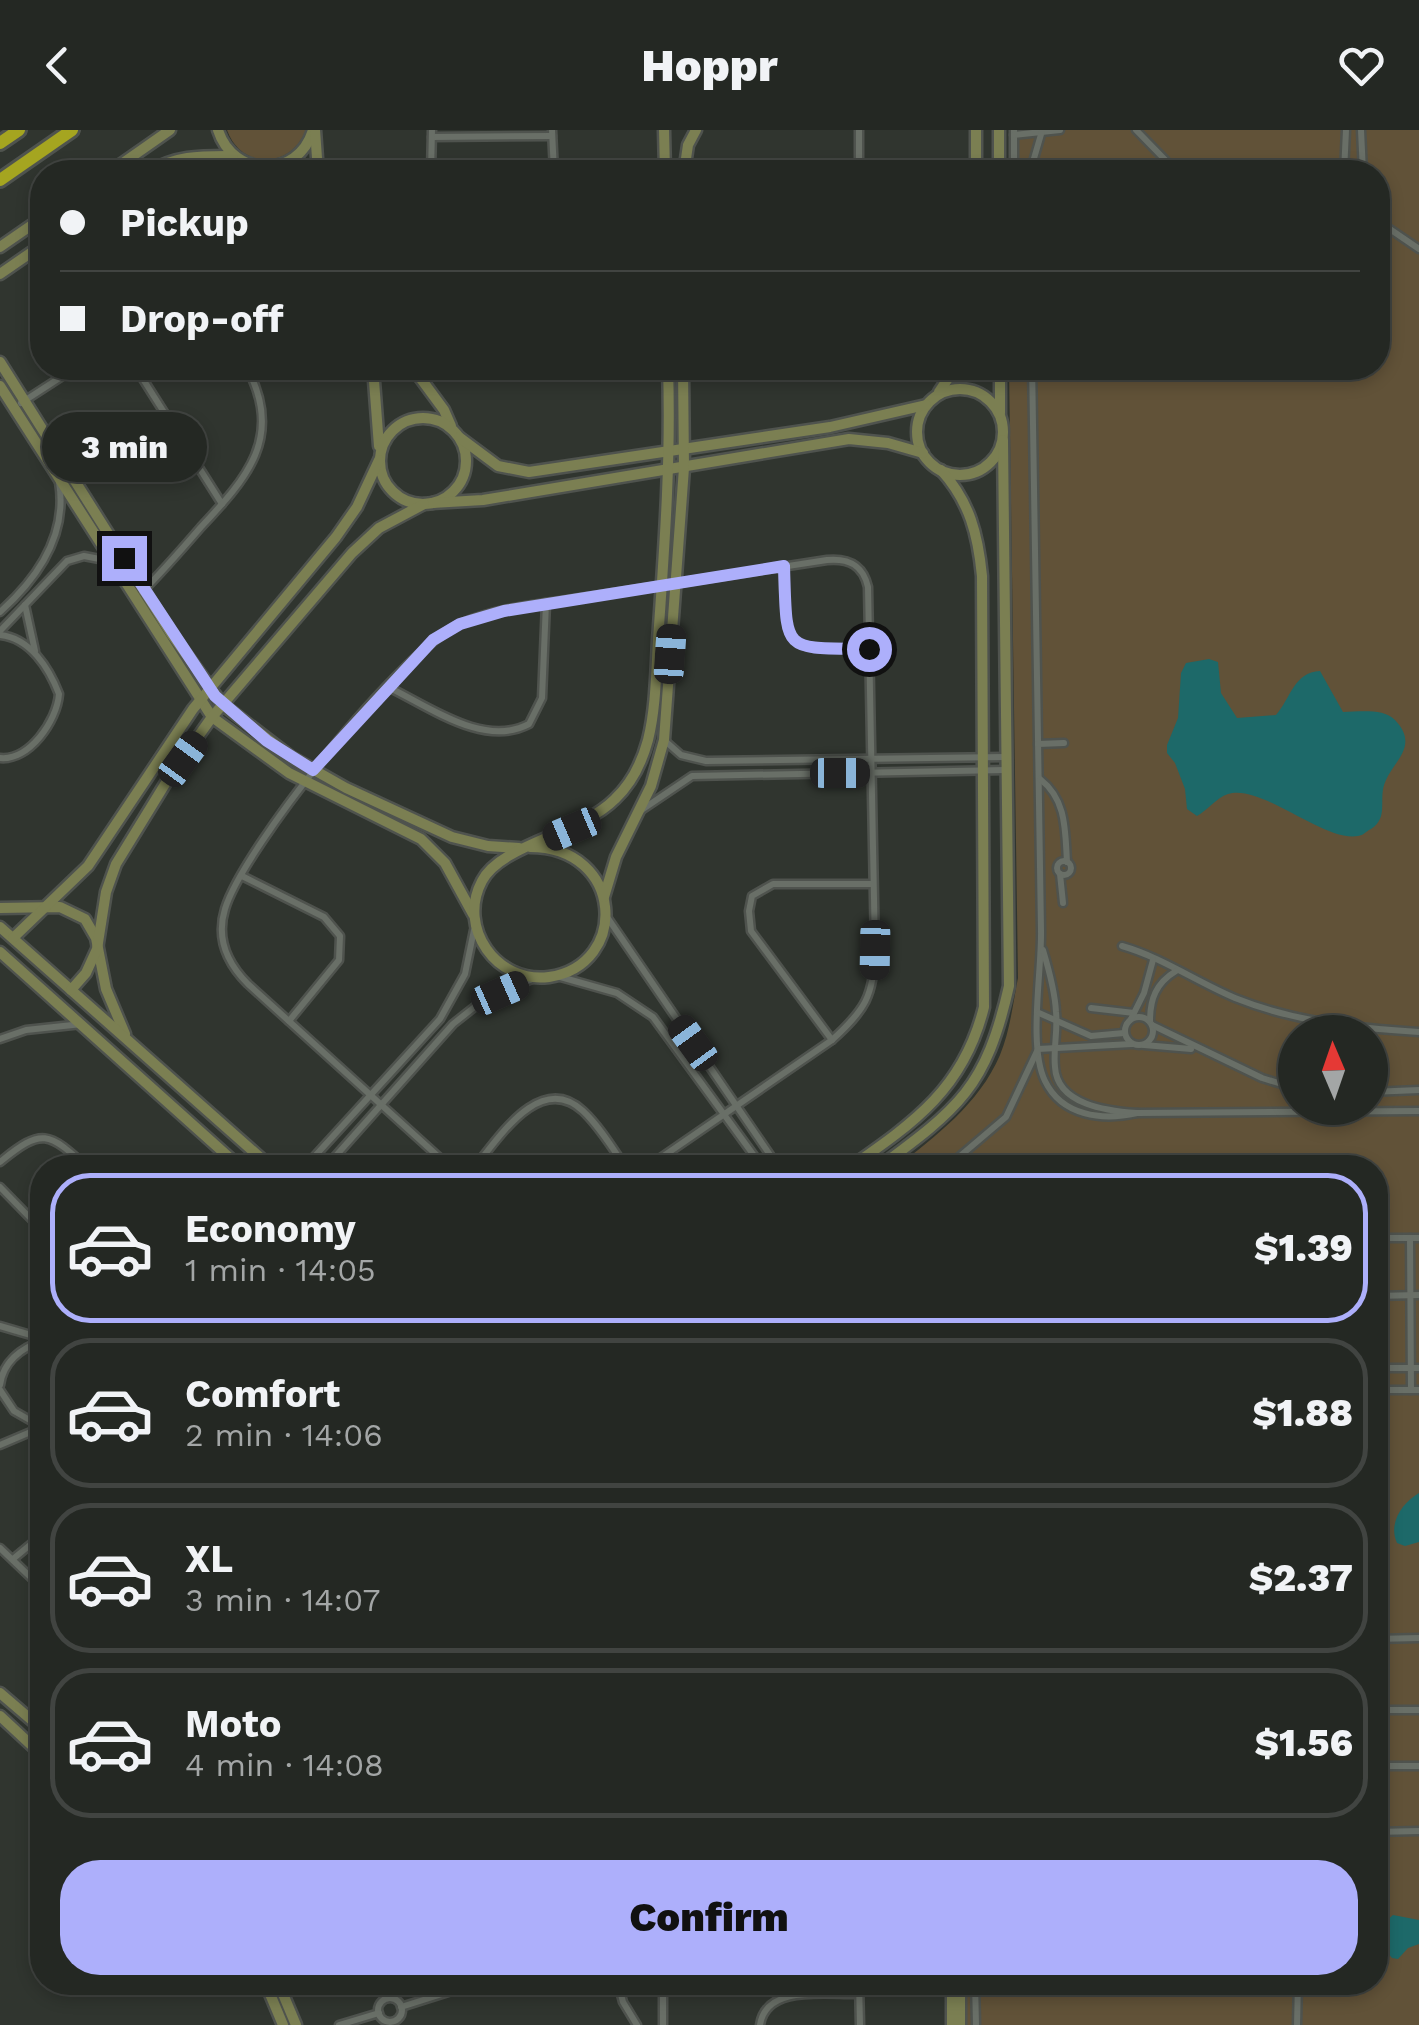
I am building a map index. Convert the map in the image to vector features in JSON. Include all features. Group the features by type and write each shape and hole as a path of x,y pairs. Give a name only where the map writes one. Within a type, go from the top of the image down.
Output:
{"highway":[{"path":"0,143 19,130"},
{"path":"0,180 72,130"}],"street":[{"path":"127,160 170,130"},
{"path":"218,130 236,158"},
{"path":"290,160 305,148 314,130"},
{"path":"314,130 317,160"},
{"path":"664,130 665,160"},
{"path":"686,160 696,130"},
{"path":"859,160 860,130"},
{"path":"976,130 976,160"},
{"path":"998,130 999,160"},
{"path":"1014,160 1014,132 1060,130"},
{"path":"1136,130 1165,160"},
{"path":"1345,160 1346,130"},
{"path":"1361,130 1362,160"},
{"path":"1034,160 1042,132"},
{"path":"432,160 432,134 552,133 553,160"},
{"path":"174,160 189,156 242,160"},
{"path":"0,247 30,226"},
{"path":"1390,229 1419,249"},
{"path":"0,274 30,254"},
{"path":"0,362 58,476 212,717 304,782 421,840 446,862 490,955 503,966 535,977 556,976 604,988 642,1008 664,1028 754,1155"},
{"path":"19,404 56,380"},
{"path":"144,380 222,504"},
{"path":"134,599 253,465 259,449 261,405 252,380"},
{"path":"373,380 385,483 392,492 413,503 470,502 849,439 888,442 923,453 966,504 979,542 983,599 984,1007 963,1064 944,1090 866,1155"},
{"path":"72,990 86,973 97,949 106,892 116,864 212,717 352,552 390,521 453,492 461,482 466,460 444,410 422,380"},
{"path":"316,1155 450,1005 464,974 482,880 493,866 507,855 572,829 603,810 624,790 638,767 651,725 662,585 669,452 668,380"},
{"path":"604,898 616,857 659,764 664,740 684,468 683,380"},
{"path":"923,453 917,429 926,405 947,380"},
{"path":"907,1155 968,1092 979,1075 998,1030 1009,986 1000,380"},
{"path":"1032,380 1042,945 1038,1049 1046,1082 1065,1105 1099,1116 1419,1110"},
{"path":"0,386 19,404 210,689 267,741 313,770 452,837 488,846 550,847 585,864 604,898 603,931 585,960 556,976"},
{"path":"937,395 960,388 973,390 994,404 1000,414"},
{"path":"13,938 88,866 200,701 336,537 357,506 392,430 402,422 428,417 455,432 498,466 528,472 830,427 926,405"},
{"path":"941,470 963,475 985,468 1003,440"},
{"path":"640,475 667,498"},
{"path":"0,612 26,586 54,542 61,502 58,476"},
{"path":"0,758 26,752 58,706 58,690 37,656 19,640 0,633 67,561 84,556 110,560"},
{"path":"437,1155 237,974 226,955 222,941 225,909 304,782 388,687 443,633 476,618 546,603 846,560 862,570 868,587 872,985 862,1011 832,1040 664,1155"},
{"path":"784,566 786,628 796,643 807,648 869,649"},
{"path":"388,687 480,730 511,732 530,724 542,698 546,603"},
{"path":"25,605 37,656"},
{"path":"664,740 692,759 1005,756"},
{"path":"1038,744 1064,743"},
{"path":"779,761 780,773"},
{"path":"639,811 692,776 1005,770"},
{"path":"1039,778 1062,807 1070,872 1060,874 1063,903"},
{"path":"242,876 324,917 340,936 338,960 289,1021"},
{"path":"832,1040 751,931 748,920 752,896 773,884 872,884"},
{"path":"0,908 66,909 85,919 92,928 106,989 128,1040"},
{"path":"606,914 769,1155"},
{"path":"0,927 257,1155"},
{"path":"1042,945 1056,1021 1056,1079 1068,1092 1091,1105 1137,1113"},
{"path":"1122,946 1236,998 1294,1018 1419,1032"},
{"path":"0,952 227,1155"},
{"path":"1124,1033 1154,960"},
{"path":"1142,1045 1152,1035 1154,993 1165,978 1176,972"},
{"path":"337,1155 467,1012 535,977"},
{"path":"1091,1008 1138,1017 1198,1049 1278,1083"},
{"path":"1039,1013 1091,1036 1124,1033"},
{"path":"3,1035 82,1024"},
{"path":"1124,1033 1132,1044"},
{"path":"1038,1049 1132,1044 1198,1049"},
{"path":"963,1155 1006,1117 1038,1049"},
{"path":"1388,1091 1419,1090"},
{"path":"485,1155 524,1110 550,1100 568,1102 584,1112 616,1155"},
{"path":"0,1162 28,1140 43,1136 57,1140 74,1155"},
{"path":"0,1187 30,1218"},
{"path":"1388,1238 1415,1238 1415,1390 1388,1390"},
{"path":"1388,1296 1415,1296"},
{"path":"0,1326 30,1336"},
{"path":"30,1347 17,1354 0,1375 0,1388 14,1411 30,1420"},
{"path":"1388,1368 1415,1368"},
{"path":"0,1445 30,1432"},
{"path":"13,1559 30,1544"},
{"path":"0,1548 30,1576"},
{"path":"1388,1639 1419,1638"},
{"path":"0,1693 30,1719"},
{"path":"1388,1710 1419,1710"},
{"path":"0,1716 30,1744"},
{"path":"1388,1766 1419,1766"},
{"path":"1388,1832 1419,1831"},
{"path":"271,1995 284,2025"},
{"path":"283,1995 296,2025"},
{"path":"378,2014 394,2023 401,2014 398,2001 386,1995"},
{"path":"401,2006 437,1995"},
{"path":"621,1995 636,2025"},
{"path":"661,1995 663,2025"},
{"path":"760,2025 764,2011 780,1998 839,1995"},
{"path":"859,1995 860,2025"},
{"path":"952,1995 952,2025"},
{"path":"960,1995 960,2025"},
{"path":"975,1995 976,2025"},
{"path":"1297,2025 1298,1995"},
{"path":"378,2014 380,2004 388,1998"},
{"path":"339,2025 378,2014"}],"shaded area":[{"path":"227,130 306,130 289,152 266,160 243,152"},
{"path":"1013,130 1419,130 1419,2025 963,2025 963,1995 1388,1995 1388,1155 912,1155 955,1118 981,1089 1006,1036 1018,978 1009,380 1390,380 1390,160 1014,160"}],"water":[{"path":"1209,659 1218,662 1221,693 1237,718 1276,715 1304,676 1320,671 1343,712 1377,712 1395,720 1402,729 1405,745 1384,787 1377,824 1360,836 1344,835 1242,793 1224,796 1197,816 1187,809 1185,789 1167,753 1167,745 1178,718 1181,673 1186,663"},
{"path":"1419,1493 1419,1542 1405,1546 1397,1543 1394,1528 1402,1508"},
{"path":"1393,1915 1419,1920 1419,1944 1408,1948 1398,1959 1392,1958 1388,1951 1388,1920"}],"route":[{"path":"124,558 172,635 222,704 290,758 313,770 433,640 460,624 504,611 784,566 786,628 796,643 807,648 869,649"}]}
